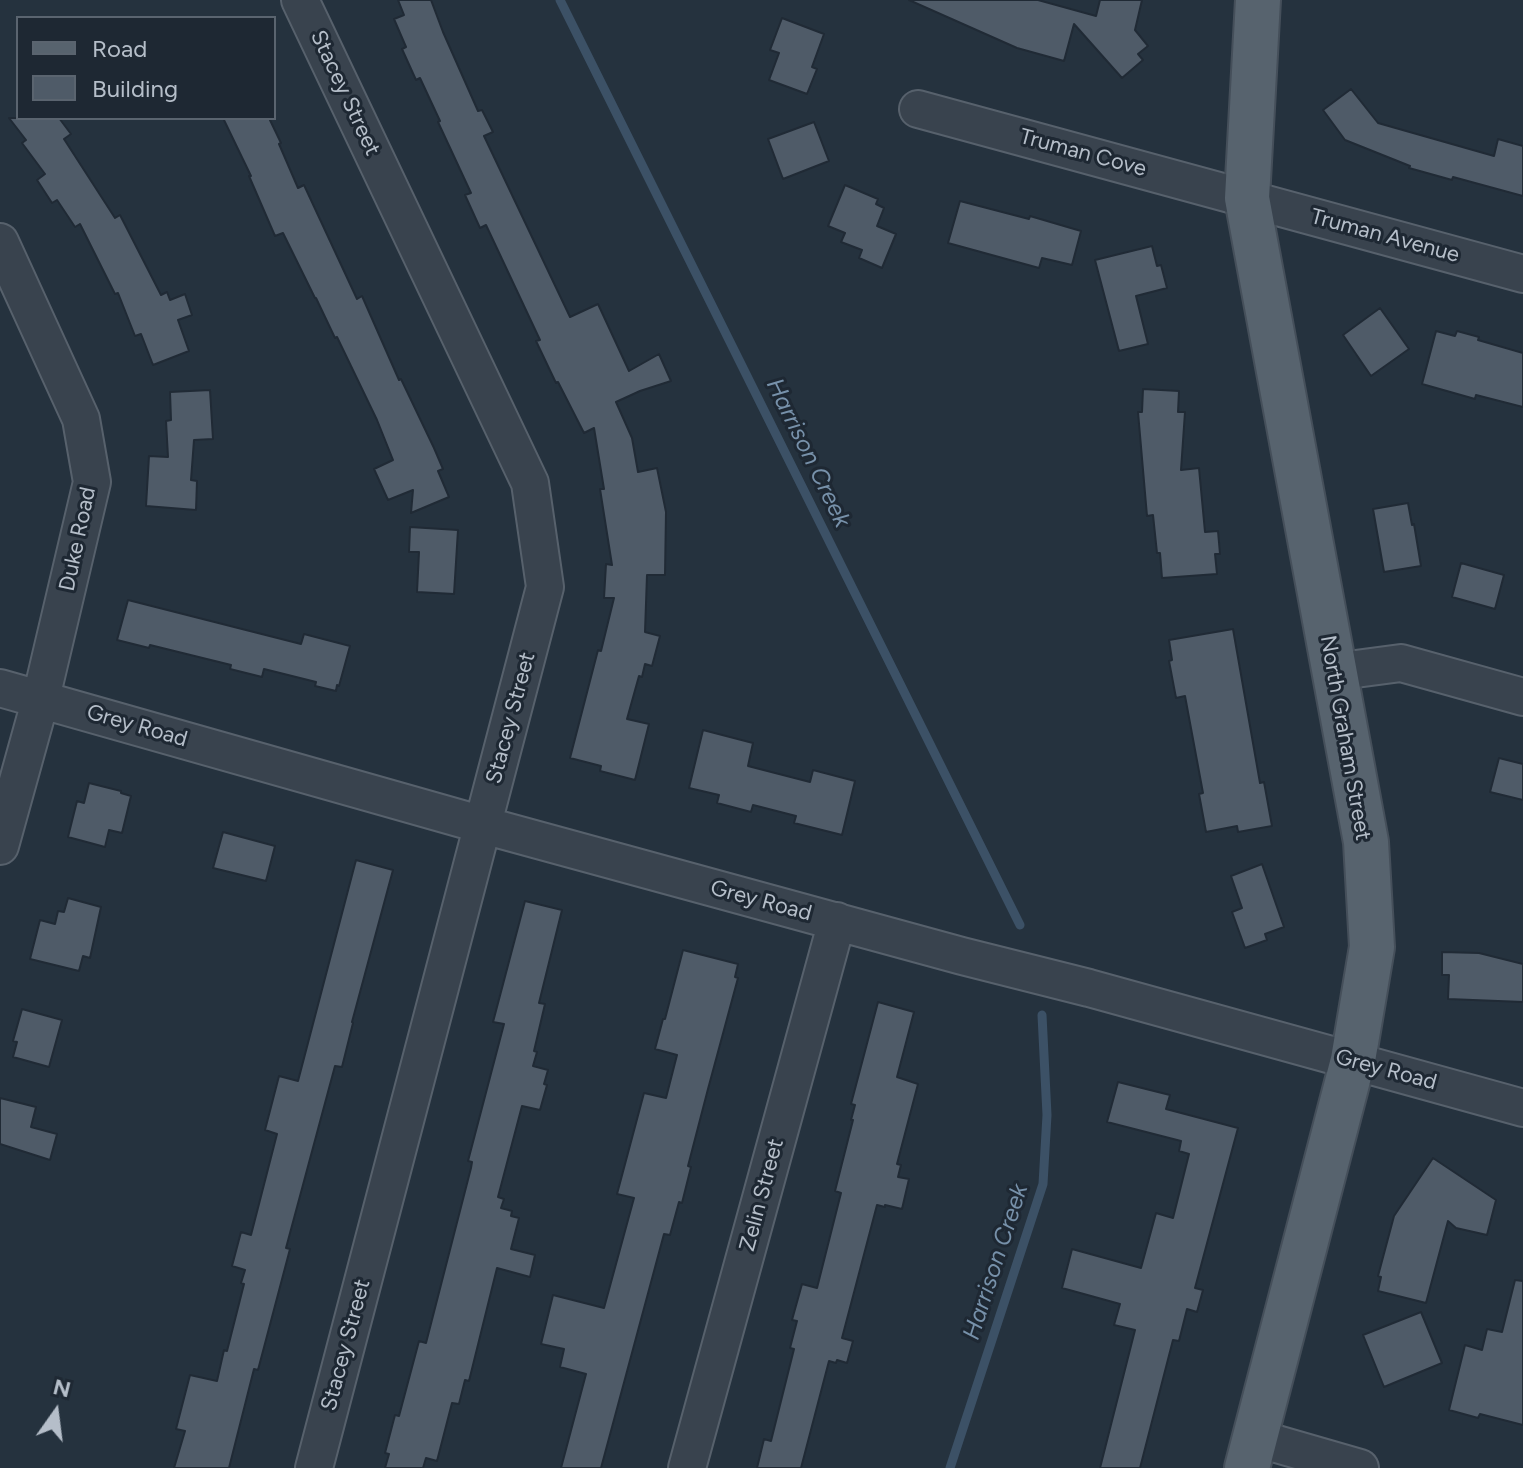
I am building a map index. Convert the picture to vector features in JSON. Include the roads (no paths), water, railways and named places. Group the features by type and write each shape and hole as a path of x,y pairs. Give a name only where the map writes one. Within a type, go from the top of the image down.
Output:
{"main road":[{"name":"North Graham Street","path":"1252,1453 1353,1060 1372,947 1366,842 1247,198 1258,0"}],"street":[{"name":"Stacey Street","path":"300,0 530,483 545,587 314,1468"},
{"name":"Truman Cove","path":"918,109 1247,198"},
{"name":"Truman Avenue","path":"1247,198 1523,274"},
{"name":"Duke Road","path":"0,242 81,419 92,482 41,698 0,846"},
{"path":"1333,672 1401,663 1523,697"},
{"name":"Grey Road","path":"0,688 483,825 1523,1108"},
{"name":"Zelin Street","path":"687,1468 837,921"},
{"path":"1252,1453 1360,1468"}],"waterway":[{"name":"Harrison Creek","path":"560,0 1020,925"},
{"name":"Harrison Creek","path":"950,1468 1043,1184 1047,1115 1042,1015"}]}
